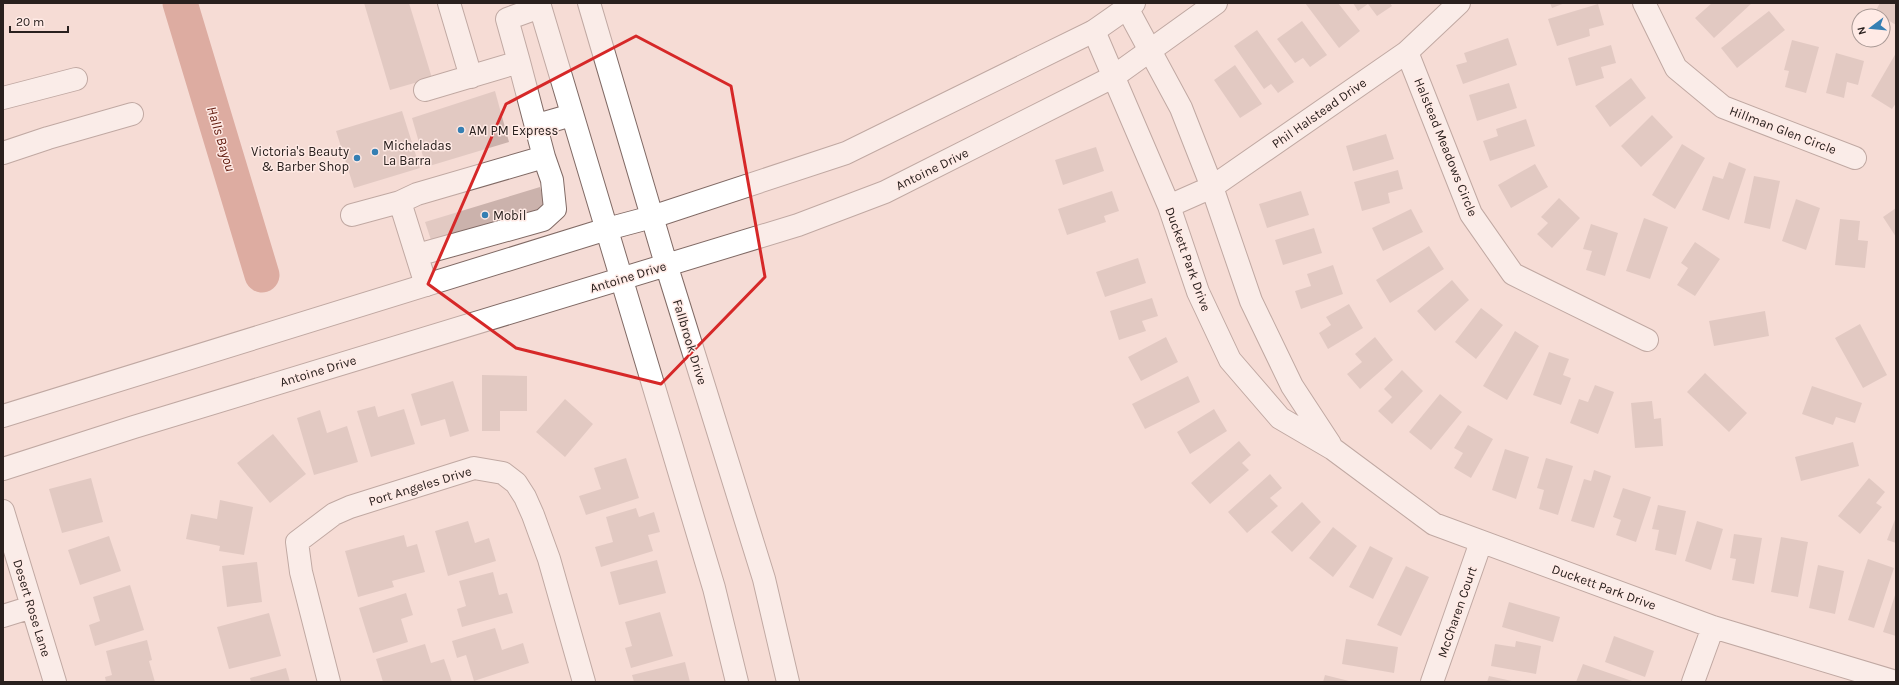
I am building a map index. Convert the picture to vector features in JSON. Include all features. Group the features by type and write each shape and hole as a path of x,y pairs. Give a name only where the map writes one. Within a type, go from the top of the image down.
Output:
{"main road":[{"path":"449,3 471,77"},
{"name":"Fallbrook Drive","path":"589,3 666,264 764,579 788,682"},
{"name":"Antoine Drive","path":"3,469 134,427 798,225 884,192 1113,77 1150,52 1216,3"},
{"name":"Phil Halstead Drive","path":"1169,206 1212,187 1407,52 1459,3"},
{"name":"Hillman Glen Circle","path":"1644,3 1676,68 1723,107 1855,158"},
{"path":"417,255 543,220 554,209 552,180 544,157 537,125 505,11 540,5 607,228 620,279 714,588 737,682"},
{"path":"3,416 607,228 652,217 846,154 1094,31 1130,6"},
{"name":"Duckett Park Drive","path":"1130,6 1150,52 1181,108 1212,187 1251,301 1292,386 1333,449"},
{"name":"Duckett Park Drive","path":"1094,31 1169,206 1198,292 1230,360 1280,418 1333,449 1434,524 1713,627 1896,682"},
{"name":"Halstead Meadows Circle","path":"1407,52 1471,214 1513,274 1647,340"},
{"path":"425,90 519,62"},
{"path":"3,98 76,79"},
{"path":"3,153 48,138 132,114"},
{"path":"537,125 572,115"},
{"path":"352,215 400,202 416,194 544,157"},
{"path":"400,202 426,285"},
{"path":"514,229 522,255"},
{"name":"Port Angeles Drive","path":"329,682 302,572 297,542 334,514 474,468 503,473 516,483 525,497 533,515 558,591 584,682"},
{"name":"Desert Rose Lane","path":"3,511 55,682"},
{"name":"McCharen Court","path":"1432,682 1481,542"},
{"path":"3,616 32,607"},
{"path":"1693,682 1713,627"}],"highlighted area":[{"path":"636,36 731,86 765,277 661,384 516,348 428,284 506,104"}],"building":[{"path":"364,3 409,3 432,78 390,90"},
{"path":"1305,3 1338,3 1360,31 1339,48"},
{"path":"1353,3 1390,3 1392,6 1377,16 1368,4 1358,11"},
{"path":"1550,3 1565,3 1552,8"},
{"path":"1712,3 1752,3 1714,38 1695,18"},
{"path":"1880,3 1896,3 1896,25 1891,22 1891,8 1877,8"},
{"path":"1598,4 1604,25 1589,29 1590,36 1557,46 1548,19"},
{"path":"1769,11 1785,30 1737,68 1721,48"},
{"path":"1302,21 1327,55 1310,67 1303,58 1295,63 1277,39"},
{"path":"1257,30 1294,82 1278,93 1271,84 1264,89 1234,46"},
{"path":"1508,38 1517,65 1463,84 1456,65 1467,62 1464,53"},
{"path":"1792,40 1819,47 1806,93 1785,87 1789,71 1784,70"},
{"path":"1611,45 1616,63 1601,67 1604,78 1576,86 1568,58"},
{"path":"1836,53 1864,61 1858,85 1847,82 1844,98 1826,93"},
{"path":"1896,53 1896,103 1892,109 1871,96"},
{"path":"1235,65 1262,104 1240,118 1214,80"},
{"path":"1631,78 1646,98 1610,127 1595,106"},
{"path":"1509,83 1517,108 1477,121 1469,95"},
{"name":"AM PM Express","path":"495,91 509,142 426,167 412,118"},
{"path":"402,111 420,168 354,188 336,131"},
{"path":"1652,115 1673,137 1641,167 1621,146"},
{"path":"1526,119 1535,146 1490,161 1483,141 1498,136 1496,129"},
{"path":"1386,134 1394,159 1353,171 1346,146"},
{"path":"1682,144 1705,158 1675,209 1652,195"},
{"path":"1096,147 1104,171 1063,185 1055,160"},
{"path":"1729,162 1746,169 1729,220 1702,210 1713,176 1723,179"},
{"path":"1535,164 1548,187 1511,208 1498,185"},
{"path":"1398,170 1403,189 1388,193 1390,203 1362,211 1354,182"},
{"path":"1754,176 1780,181 1770,229 1744,223"},
{"name":"Mobil","path":"540,187 546,208 432,243 425,222"},
{"path":"1112,191 1119,211 1104,216 1106,222 1067,235 1058,209"},
{"path":"1301,191 1309,215 1267,228 1259,204"},
{"path":"1559,198 1580,218 1552,248 1537,234 1548,223 1541,217"},
{"path":"1796,199 1820,208 1806,250 1782,241"},
{"path":"1896,208 1896,237 1883,217"},
{"path":"1411,209 1423,232 1383,251 1372,228"},
{"path":"1644,218 1668,227 1650,279 1626,271"},
{"path":"1840,219 1860,221 1858,240 1868,241 1865,268 1835,265"},
{"path":"1591,224 1618,233 1605,276 1586,270 1592,251 1583,249"},
{"path":"1314,228 1322,253 1283,265 1275,240"},
{"path":"1695,242 1720,259 1695,296 1677,285 1688,268 1681,263"},
{"path":"1429,246 1444,269 1390,303 1376,280"},
{"path":"1138,258 1146,283 1105,297 1096,272"},
{"path":"1333,265 1343,294 1301,309 1295,291 1311,286 1307,274"},
{"path":"1452,280 1469,300 1435,331 1417,311"},
{"path":"1152,298 1158,316 1142,321 1146,331 1119,340 1110,311"},
{"path":"1349,304 1363,328 1328,349 1319,333 1331,325 1326,317"},
{"path":"1481,308 1503,325 1476,359 1455,342"},
{"path":"1765,311 1769,336 1714,346 1709,321"},
{"path":"1860,324 1887,375 1863,388 1835,338"},
{"path":"1515,331 1539,346 1507,400 1483,386"},
{"path":"1166,337 1178,362 1141,381 1128,357"},
{"path":"1375,337 1393,360 1360,389 1347,374 1362,362 1355,354"},
{"path":"1549,352 1569,359 1563,375 1571,378 1561,405 1533,395"},
{"path":"1402,370 1423,391 1392,424 1378,411 1392,397 1384,389"},
{"path":"1705,373 1747,413 1729,432 1687,392"},
{"path":"482,375 527,376 527,411 500,411 500,431 482,431"},
{"path":"1188,376 1200,402 1145,429 1132,404"},
{"path":"453,381 469,431 450,437 445,419 421,426 411,394"},
{"path":"1595,385 1614,392 1598,434 1570,423 1579,399 1588,402"},
{"path":"1812,386 1862,403 1855,423 1836,417 1833,425 1802,414"},
{"path":"1440,394 1462,412 1431,450 1409,432"},
{"path":"565,399 593,424 565,457 536,432"},
{"path":"1652,401 1654,419 1661,418 1663,446 1635,448 1631,403"},
{"path":"375,406 378,417 404,409 415,444 371,457 357,411"},
{"path":"1214,409 1227,431 1190,454 1177,432"},
{"path":"320,410 327,433 347,426 358,462 314,475 297,418"},
{"path":"1468,425 1493,439 1471,478 1454,468 1463,453 1454,448"},
{"path":"273,434 306,474 270,503 237,463"},
{"path":"1239,441 1251,455 1242,463 1249,470 1210,504 1191,483"},
{"path":"1853,442 1859,466 1801,481 1795,457"},
{"path":"1505,449 1529,457 1516,499 1492,490"},
{"path":"626,458 639,498 586,515 579,496 601,489 594,468"},
{"path":"1546,458 1573,466 1558,515 1539,509 1544,490 1537,488"},
{"path":"1594,470 1611,476 1594,528 1571,521 1584,479 1591,481"},
{"path":"1270,474 1282,488 1270,498 1278,506 1247,533 1228,512"},
{"path":"91,478 103,522 62,533 49,489"},
{"path":"1869,478 1885,492 1876,503 1882,507 1860,534 1838,516"},
{"path":"1623,488 1651,497 1636,542 1616,535 1621,520 1613,517"},
{"path":"220,500 253,507 244,555 219,551 220,546 186,539 191,514 217,519"},
{"path":"1302,502 1321,522 1292,552 1271,532"},
{"path":"1658,505 1686,511 1676,555 1655,550 1659,530 1652,529"},
{"path":"636,508 639,517 654,512 660,532 648,535 653,551 601,567 595,547 613,542 606,517"},
{"path":"1896,517 1896,543 1887,540"},
{"path":"468,521 475,543 489,538 496,561 448,576 435,531"},
{"path":"1697,521 1723,529 1711,570 1685,561"},
{"path":"1333,527 1357,546 1333,577 1309,558"},
{"path":"1734,534 1762,538 1754,584 1732,580 1736,559 1730,558"},
{"path":"404,535 407,547 417,544 425,572 392,581 394,587 358,597 345,551"},
{"path":"109,536 121,571 80,585 68,550"},
{"path":"1781,537 1808,542 1798,597 1771,592"},
{"path":"1370,546 1393,558 1373,599 1349,587"},
{"path":"1868,559 1894,568 1874,628 1848,620"},
{"path":"657,560 666,593 619,605 610,572"},
{"path":"257,562 262,602 227,607 222,566"},
{"path":"1818,565 1844,571 1835,614 1809,608"},
{"path":"1406,566 1429,577 1401,636 1377,625"},
{"path":"493,572 499,595 507,593 513,613 462,627 457,609 466,606 459,581"},
{"path":"130,585 144,630 95,646 89,625 100,621 93,597"},
{"path":"1896,592 1896,636 1883,632"},
{"path":"406,593 413,615 401,619 408,642 373,653 359,608"},
{"path":"1509,602 1560,617 1553,642 1502,627"},
{"path":"660,612 673,656 631,668 625,648 632,646 625,622"},
{"path":"269,613 281,656 229,669 217,627"},
{"path":"495,628 502,650 523,643 529,663 474,681 466,655 457,658 452,641"},
{"path":"1614,636 1654,651 1645,677 1605,662"},
{"path":"1346,639 1398,647 1394,673 1342,664"},
{"path":"147,640 152,660 149,661 155,682 106,682 105,677 112,675 106,651"},
{"path":"1516,641 1541,646 1536,674 1491,666 1495,644 1515,647"},
{"path":"425,644 431,663 444,659 452,682 383,682 376,659"},
{"path":"685,662 690,682 634,682 632,675"},
{"path":"1583,664 1635,682 1576,682"},
{"path":"286,668 290,682 251,682 250,678"},
{"path":"1325,675 1349,681 1349,682 1323,682"},
{"path":"1489,676 1512,681 1512,682 1487,682"}],"waterway":[{"name":"Halls Bayou","path":"180,3 262,275"}],"place":[{"name":"AM PM Express","path":"461,130"},
{"name":"Micheladas La Barra","path":"375,152"},
{"name":"Victoria's Beauty & Barber Shop","path":"357,158"},
{"name":"Mobil","path":"485,215"}]}
